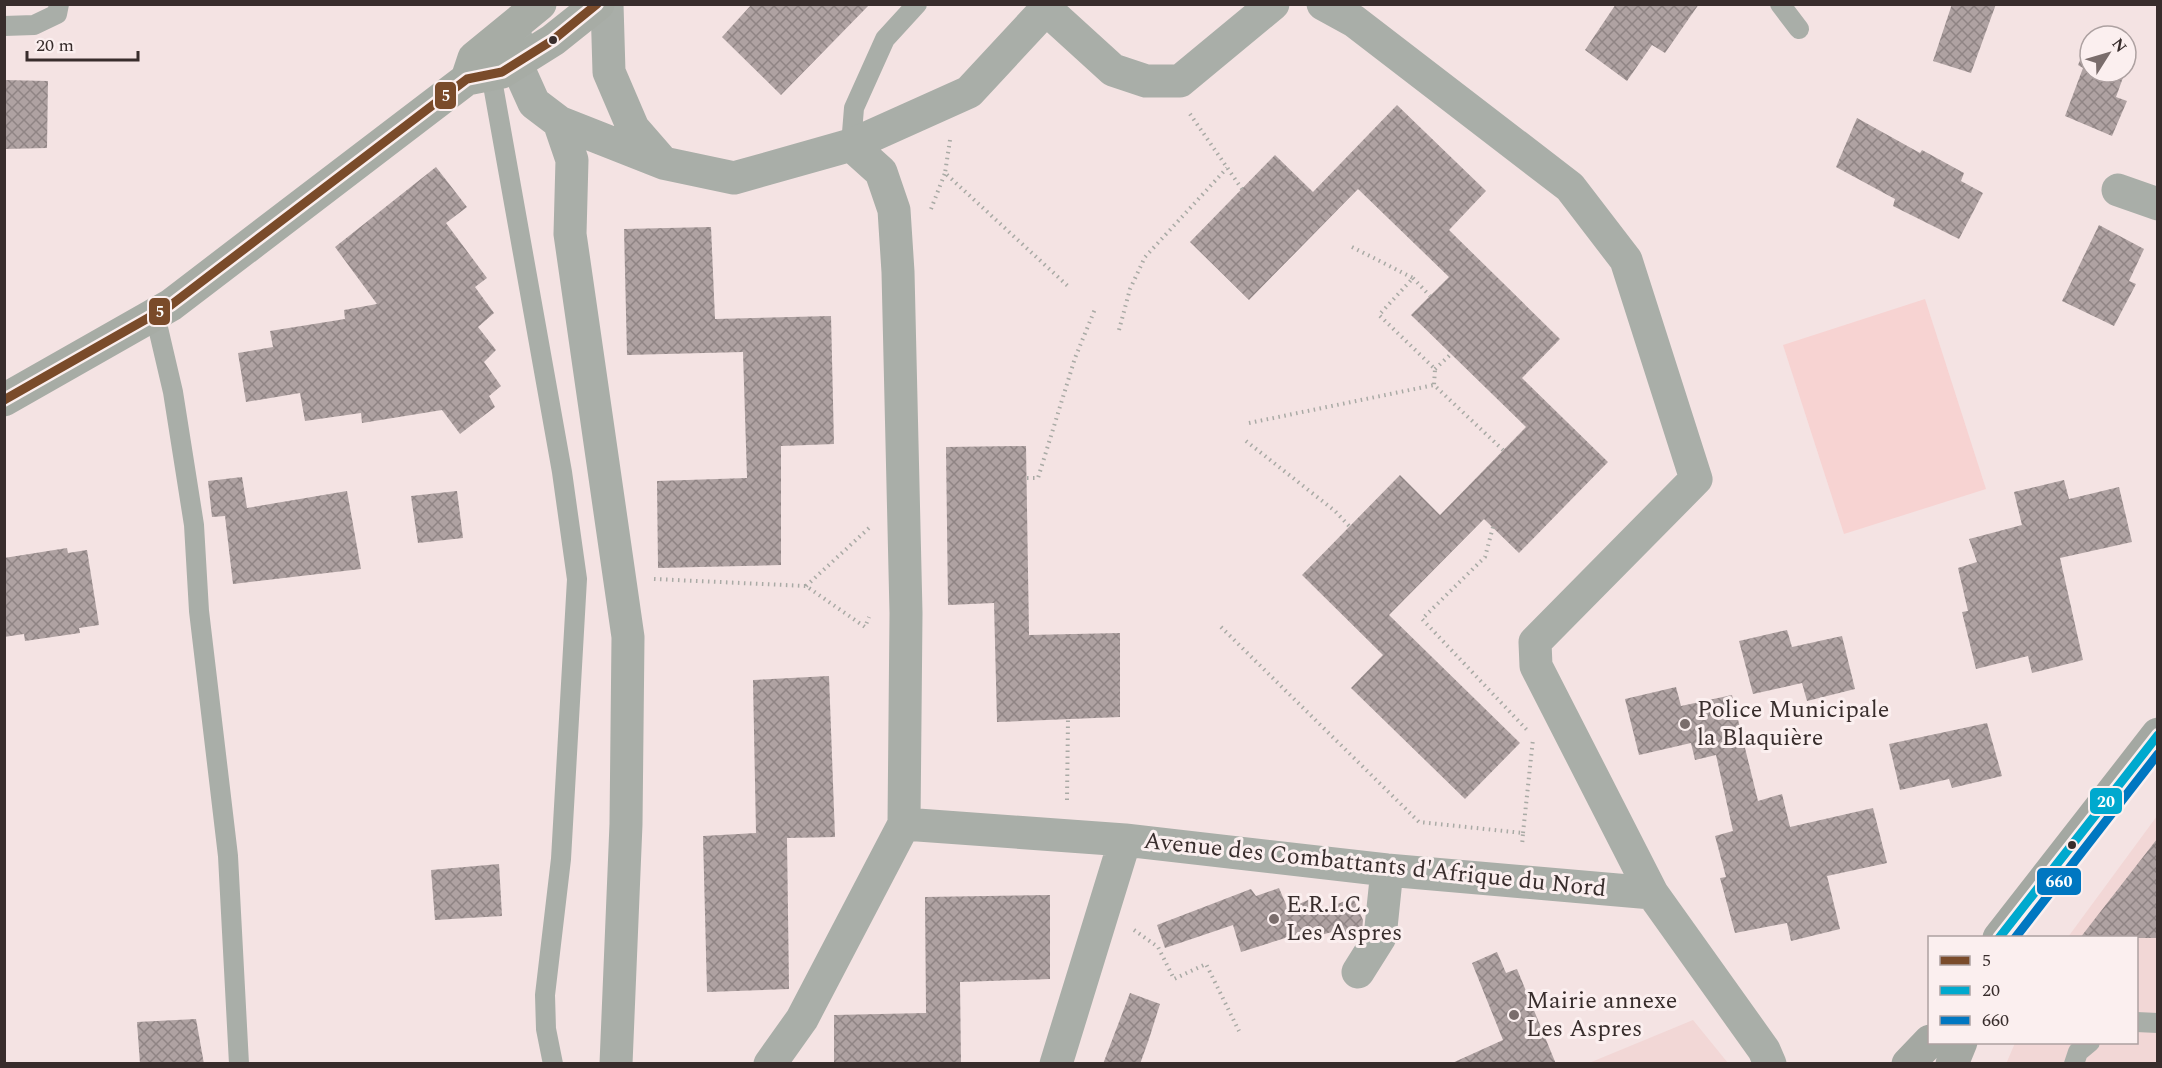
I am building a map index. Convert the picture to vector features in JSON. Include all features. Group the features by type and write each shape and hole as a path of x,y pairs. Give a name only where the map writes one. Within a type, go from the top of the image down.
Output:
{"main road":[{"path":"4,400 171,305 491,72 553,40 598,4"},
{"path":"491,72 474,58 539,5"},
{"path":"2001,936 2157,734"},
{"path":"2011,936 2026,904"},
{"path":"1908,1064 1928,1042"},
{"path":"1952,1064 1960,1044"}],"street":[{"path":"607,4 606,46 612,81 633,128 663,163"},
{"path":"539,5 491,72 559,122 663,163 734,178 851,145 969,92 1046,9 1113,70 1146,81 1180,81 1273,4"},
{"path":"1323,4 1354,21 1570,188 1626,260 1696,479 1534,642 1536,666 1652,893 1773,1059"},
{"path":"559,122 572,160 570,234 628,637 625,847 616,1064"},
{"path":"770,1064 802,1019 904,824 906,613 898,272 894,210 881,172 851,145"},
{"path":"2118,190 2157,204"},
{"name":"Avenue des Combattants d'Afrique du Nord","path":"904,824 1125,840 1388,870 1652,893"},
{"path":"1056,1064 1125,840"},
{"path":"1358,972 1380,938 1388,870"}],"lane":[{"path":"4,26 34,26 57,14 59,4"},
{"path":"851,145 854,108 885,39 917,4"},
{"path":"1780,4 1799,29"},
{"path":"491,72 562,472 577,579 561,859 545,995 546,1029 553,1064"},
{"path":"155,315 172,392 194,525 199,611 228,856 238,1064"},
{"path":"2138,1022 2157,1023"},
{"path":"2074,1064 2078,1052 2088,1044"}],"path":[{"path":"1167,81 1242,189"},
{"path":"956,98 945,173 1071,288"},
{"path":"1119,330 1130,289 1145,257 1227,168"},
{"path":"1352,247 1413,278 1430,296"},
{"path":"1413,278 1379,315 1435,369"},
{"path":"1027,478 1038,478 1075,358 1095,309"},
{"path":"1434,385 1435,369 1451,354"},
{"path":"1249,423 1434,385"},
{"path":"1434,385 1503,450"},
{"path":"1246,441 1335,512 1350,527"},
{"path":"806,586 903,497"},
{"path":"1493,527 1485,557 1422,619 1533,737 1519,881"},
{"path":"620,578 806,586 865,627 870,614 906,613"},
{"path":"1221,627 1419,822 1523,833"},
{"path":"1066,836 1068,719"},
{"path":"1104,909 1158,947 1174,979 1206,964 1239,1031"}],"shaded area":[{"path":"1925,299 1986,489 1844,534 1783,345"},
{"path":"2157,816 2157,1063 2006,1064 2015,1044 2138,1044 2138,936 2069,936"},
{"path":"1693,1020 1728,1063 1589,1063"}],"building":[{"path":"752,4 870,4 781,95 722,37"},
{"path":"1616,4 1699,4 1665,53 1652,45 1627,81 1585,50"},
{"path":"1952,4 1996,4 1971,73 1933,61"},
{"path":"4,80 48,81 47,148 4,149"},
{"path":"2078,81 2078,84 2121,84 2116,97 2127,101 2112,136 2065,116"},
{"path":"1397,105 1486,191 1449,230 1560,339 1522,378 1608,462 1519,553 1484,519 1389,615 1520,743 1465,799 1351,688 1383,655 1302,575 1400,475 1440,515 1526,427 1411,315 1449,277 1358,189 1249,300 1190,242 1275,155 1313,192"},
{"path":"1857,118 1920,153 1922,150 1964,173 1961,181 1983,193 1959,239 1893,206 1895,199 1836,167"},
{"path":"436,167 467,207 446,223 487,278 475,287 494,313 478,327 496,350 484,362 501,386 489,396 495,407 460,434 442,410 362,423 361,413 305,421 300,393 246,402 238,353 273,347 270,331 345,319 344,310 377,304 335,247"},
{"path":"2099,225 2144,249 2129,281 2136,284 2114,326 2062,301"},
{"path":"711,227 715,319 831,316 834,444 781,446 781,565 658,568 657,481 747,478 743,352 627,355 624,229"},
{"path":"1026,446 1029,635 1120,633 1120,717 997,722 994,603 948,605 946,447"},
{"path":"242,477 247,508 347,491 361,569 233,584 225,516 212,517 208,481"},
{"path":"2064,480 2069,499 2119,487 2132,542 2060,558 2083,660 2032,673 2028,656 1976,669 1962,612 1968,611 1958,568 1977,562 1969,539 2022,525 2014,492"},
{"path":"457,491 463,538 418,543 411,496"},
{"path":"67,548 68,553 87,550 99,625 79,628 80,633 25,641 24,634 4,637 4,558"},
{"path":"1787,630 1792,647 1842,636 1855,689 1807,701 1802,683 1753,694 1739,641"},
{"path":"829,676 835,837 787,838 789,989 707,992 703,836 756,833 753,680"},
{"path":"1676,687 1681,706 1732,695 1758,801 1782,794 1790,827 1873,808 1887,863 1827,876 1840,929 1791,941 1787,923 1735,933 1720,878 1726,877 1715,836 1733,831 1716,755 1695,760 1691,743 1639,755 1625,699"},
{"path":"1987,723 2002,776 1952,788 1949,779 1900,790 1889,744"},
{"path":"2157,839 2157,938 2082,936"},
{"path":"499,864 502,916 435,920 431,870"},
{"name":"E.R.I.C. Les Aspres","path":"1279,888 1288,909 1317,896 1324,909 1353,898 1363,920 1362,931 1336,941 1332,932 1302,940 1298,934 1241,952 1233,925 1165,948 1157,925 1251,889 1256,896"},
{"path":"1050,895 1050,979 960,982 961,1064 834,1064 834,1015 926,1013 925,897"},
{"name":"Mairie annexe Les Aspres","path":"1497,952 1506,973 1517,969 1556,1064 1450,1064 1503,1040 1472,963"},
{"path":"1130,993 1160,1004 1140,1064 1103,1064"},
{"path":"196,1019 204,1064 140,1064 137,1022"}],"transit line":[{"name":"5","path":"4,400 171,305 467,79 502,72 553,40 597,4"},
{"name":"20","path":"2001,936 2158,735"},
{"name":"660","path":"2017,936 2158,754"}],"place":[{"name":"Police Municipale la Blaquière","path":"1685,724"},
{"name":"E.R.I.C. Les Aspres","path":"1274,919"},
{"name":"Mairie annexe Les Aspres","path":"1514,1015"}]}
